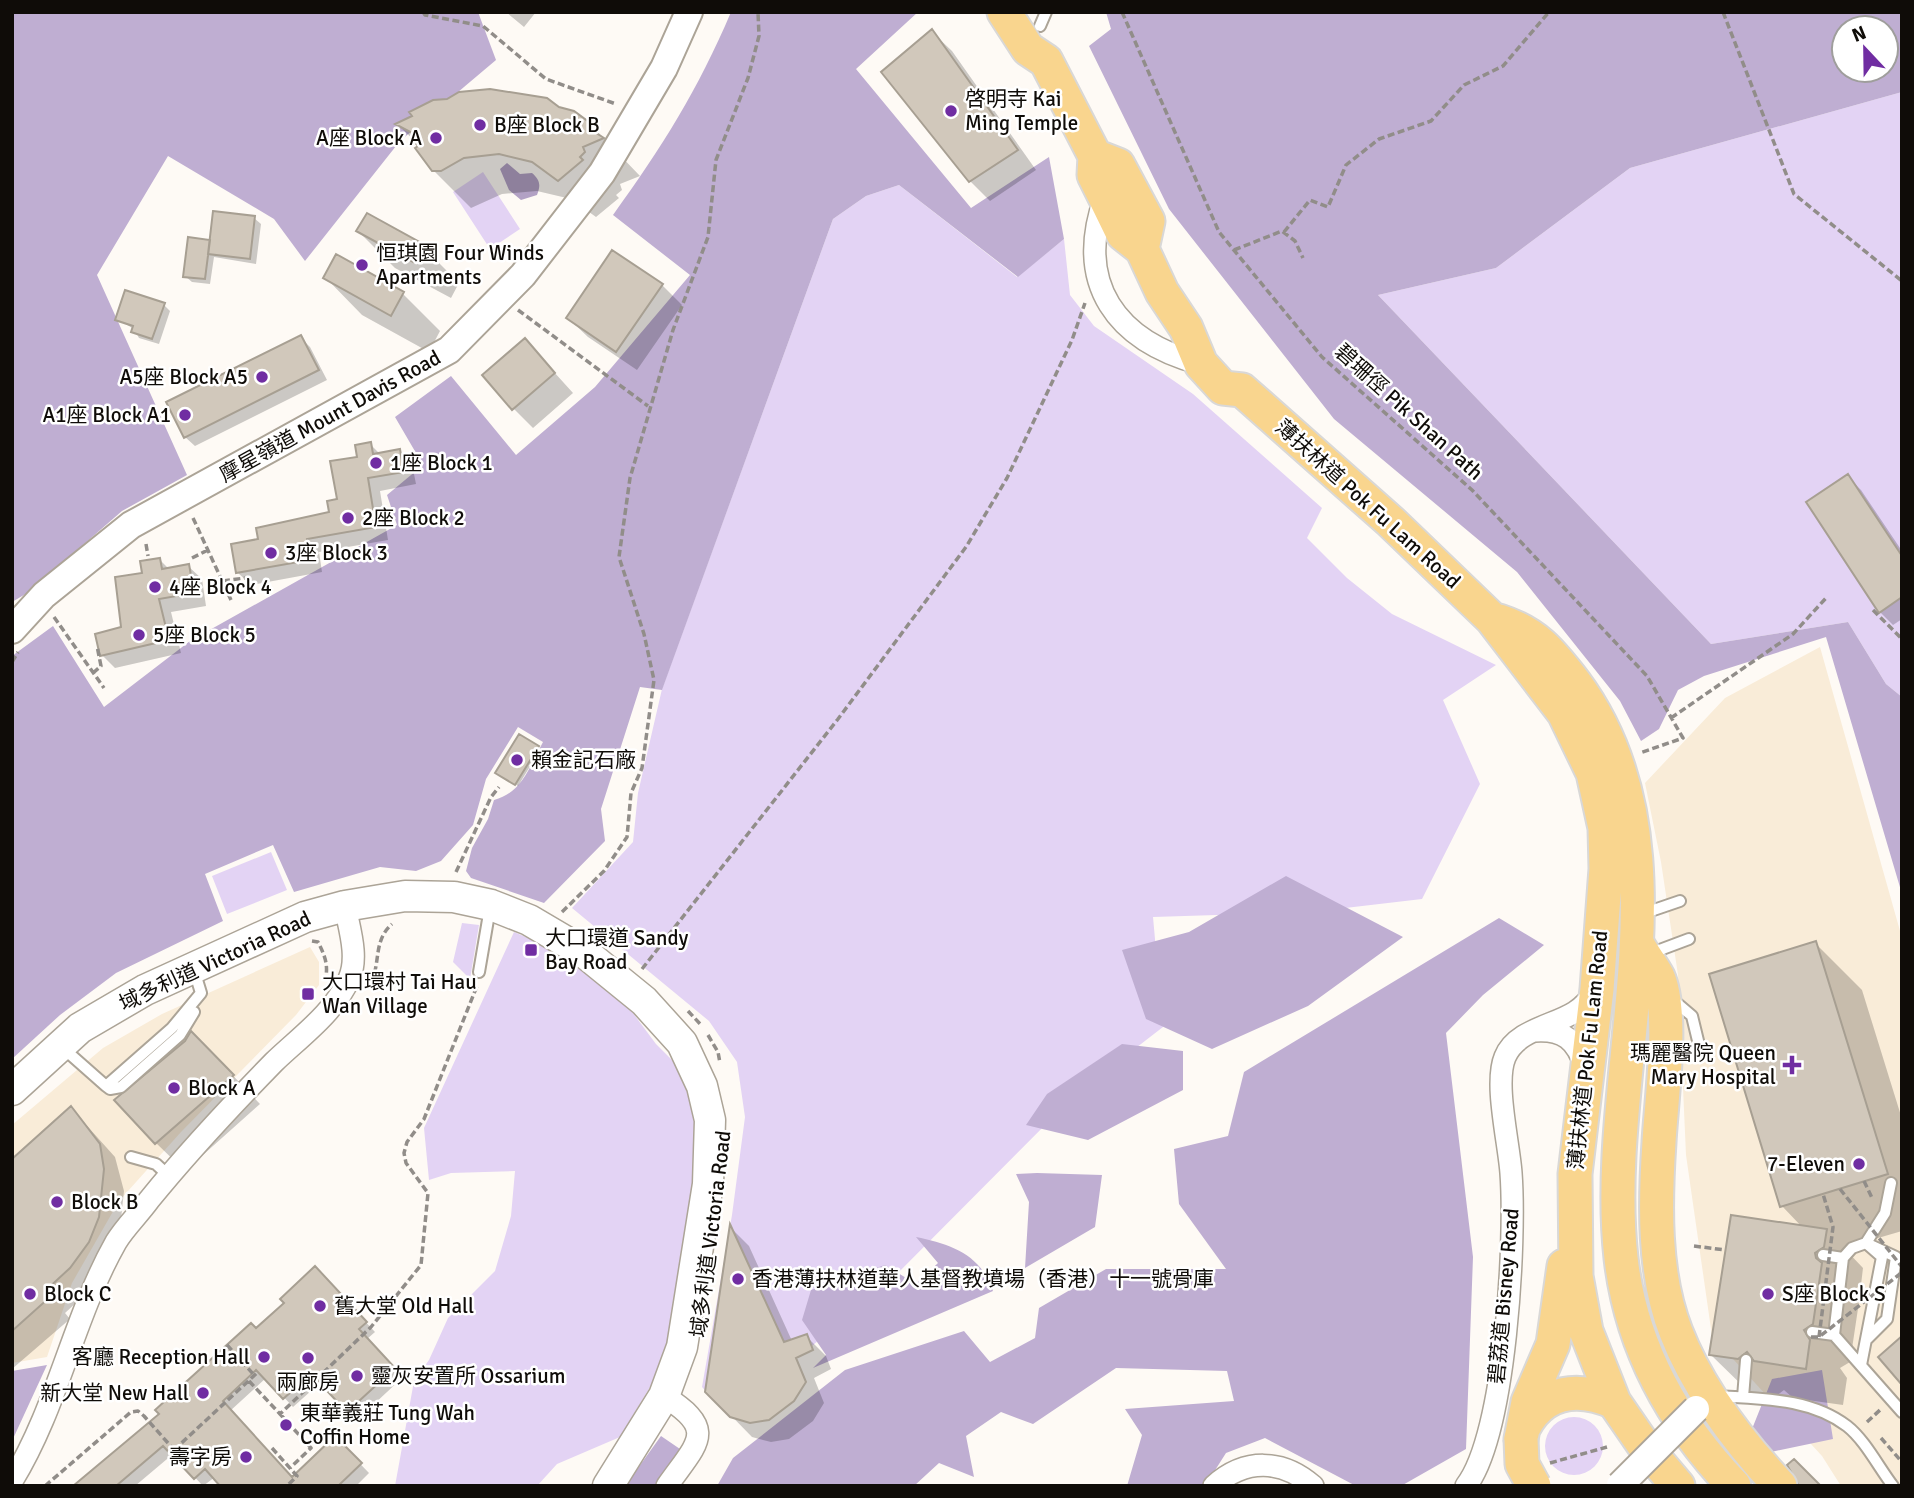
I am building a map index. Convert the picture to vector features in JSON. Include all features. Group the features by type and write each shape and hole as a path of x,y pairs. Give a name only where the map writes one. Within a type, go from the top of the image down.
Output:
{"main road":[{"name":"薄扶林道 Pok Fu Lam Road","path":"1004,12 1028,49 1046,61 1095,156 1094,175 1105,197 1124,234 1142,249 1162,292 1186,328 1201,364 1223,388 1242,390"},
{"name":"薄扶林道 Pok Fu Lam Road","path":"1039,17 1048,40 1046,61"},
{"name":"薄扶林道 Pok Fu Lam Road","path":"1095,156 1118,165 1148,221 1142,249"},
{"name":"薄扶林道 Pok Fu Lam Road","path":"1186,328 1220,351 1238,373 1242,390 1390,521 1492,619 1527,630 1567,673 1604,730 1614,801 1640,939 1630,1005 1619,1154 1621,1258 1634,1323 1665,1396 1694,1441 1734,1486"},
{"name":"薄扶林道 Pok Fu Lam Road","path":"1614,801 1606,858 1597,989 1573,1198 1576,1276 1582,1317 1595,1362 1618,1408 1678,1486"},
{"name":"域多利道 Victoria Road","path":"12,1090 59,1045 115,1007 197,980 305,917 345,906 405,896 449,897 491,905 552,932 627,986 682,1043 702,1086 710,1120 708,1184 682,1347 664,1396 608,1486"},
{"path":"1640,939 1659,979 1662,1001 1665,1061 1657,1199 1661,1264 1675,1331 1703,1402 1780,1486"},
{"path":"1534,1486 1522,1464 1521,1439 1528,1402 1549,1356 1555,1335 1573,1198"},
{"path":"1521,1439 1528,1419 1540,1405 1553,1397 1583,1392 1618,1408"}],"street":[{"name":"摩星嶺道 Mount Davis Road","path":"14,627 44,595 131,526 449,350 502,298 560,231 602,173 664,68 689,12"},
{"path":"1105,197 1094,226 1096,275 1116,318 1166,355 1201,364"},
{"path":"15,1471 46,1417 80,1320 117,1240 169,1175 340,995 353,965 345,906"},
{"name":"碧荔道 Bisney Road","path":"1466,1486 1484,1453 1493,1415 1507,1306 1512,1224 1502,1067 1509,1049 1533,1031 1575,1012 1597,989"},
{"path":"1533,1031 1555,1032 1574,1041 1580,1050 1587,1073"},
{"path":"664,1396 690,1413 697,1423 698,1434 692,1450 667,1486"},
{"path":"1620,1486 1703,1402"},
{"path":"1214,1486 1233,1471 1265,1464 1288,1470 1313,1486"}],"lane":[{"path":"1640,939 1680,901"},
{"path":"479,972 491,905"},
{"path":"1640,939 1689,939"},
{"path":"59,1045 106,1086 172,1028 197,980"},
{"path":"1662,1001 1674,999 1692,1016 1700,1049"},
{"path":"131,1157 156,1164 169,1175"},
{"path":"1834,1335 1843,1258 1852,1248 1866,1243 1885,1213 1891,1184"},
{"path":"1861,1365 1882,1257 1866,1243"},
{"path":"1866,1243 1896,1257 1887,1319 1866,1340"},
{"path":"1823,1255 1843,1258"},
{"path":"1814,1335 1834,1335 1902,1412"},
{"path":"1743,1398 1746,1360"},
{"path":"1703,1402 1743,1398 1789,1402 1821,1410 1849,1427 1893,1486"}],"path":[{"path":"423,12 425,15 483,26 546,79 616,104"},
{"path":"555,919 604,871 627,837 631,793 642,768 654,680 644,634 619,557 630,478 648,407 708,237 716,160 748,78 759,36 758,12"},
{"name":"碧珊徑 Pik Shan Path","path":"1122,12 1219,232 1322,357 1472,489 1647,676 1683,738 1635,754"},
{"path":"1284,232 1310,200 1328,207 1346,165 1379,139 1431,121 1464,85 1503,66 1549,12"},
{"path":"1723,12 1794,194 1902,281"},
{"path":"1234,250 1271,233 1284,232 1295,241 1303,258"},
{"path":"636,976 838,719 966,547 1007,478 1072,340 1096,275"},
{"path":"502,298 648,407"},
{"path":"189,509 231,600"},
{"path":"145,539 148,556"},
{"path":"192,558 208,550"},
{"path":"223,581 246,578"},
{"path":"1671,718 1793,634 1826,598"},
{"path":"1873,610 1902,639"},
{"path":"53,615 104,688"},
{"path":"93,673 102,666 97,646"},
{"path":"449,897 467,846 491,797 499,787"},
{"path":"368,991 376,974 377,944 383,932 393,923"},
{"path":"280,1414 371,1326 421,1265 428,1193 406,1163 404,1153 407,1142 425,1119 477,985"},
{"path":"686,1010 696,1016 718,1052 721,1076"},
{"path":"1864,1181 1872,1198"},
{"path":"1814,1335 1900,1274 1902,1268 1840,1189"},
{"path":"1814,1335 1833,1227 1823,1194"},
{"path":"1694,1246 1725,1250"},
{"path":"174,1450 256,1374 227,1345"},
{"path":"250,1381 311,1448 290,1468"},
{"path":"1880,1410 1866,1421 1902,1462"},
{"path":"46,1486 131,1412 145,1416 184,1461"},
{"path":"272,1448 297,1476 287,1486"}],"shaded area":[{"path":"12,12 478,12 496,60 400,141 305,261 274,219 168,156 97,275 187,475 122,511 29,592 12,602"},
{"path":"731,12 918,12 856,69 971,208 1049,157 1064,239 1018,277 899,185 866,196 833,219 662,690 640,687 601,809 605,841 544,903 471,878 466,871 472,848 488,819 494,800 518,785 543,742 518,727 486,779 473,825 441,861 416,871 380,867 294,892 273,845 205,874 223,921 116,973 60,1015 12,1059 12,656 53,626 104,707 190,641 397,525 387,495 423,465 395,417 451,376 516,455 595,387 690,275 613,215 678,117 706,67"},
{"path":"1106,12 1902,12 1902,92 1630,168 1496,268 1378,295 1711,644 1848,622 1886,684 1902,697 1902,894 1826,637 1704,676 1678,690 1659,729 1641,741 1620,701 1517,572 1334,419 1169,209 1089,46 1111,29"},
{"path":"1902,92 1902,697 1886,684 1848,622 1711,644 1378,295 1496,268 1630,168"},
{"path":"507,163 520,174 532,173 535,176 539,183 537,195 521,200 509,190 500,169"},
{"path":"483,172 520,229 490,249 453,192"},
{"path":"899,185 1017,277 1064,239 1070,295 1094,326 1193,394 1322,508 1307,538 1347,578 1392,614 1496,665 1443,700 1480,784 1422,899 1311,912 1153,917 1163,1027 1075,1095 882,1289 797,1358 790,1381 773,1400 730,1418 702,1387 732,1215 745,1117 737,1062 709,1021 572,908 633,842 638,793 662,689 833,219 866,196"},
{"name":"瑪麗醫院 Queen Mary Hospital","path":"1820,647 1902,938 1902,1486 1841,1486 1822,1456 1712,1336 1686,1155 1678,975 1661,862 1645,783 1725,698"},
{"path":"271,852 287,890 227,914 212,876"},
{"path":"1286,876 1403,937 1308,1006 1212,1049 1146,1019 1122,950 1189,932"},
{"path":"1499,918 1544,945 1483,995 1446,1033 1473,1257 1466,1449 1401,1486 1356,1486 1265,1438 1226,1453 1205,1486 1127,1486 1142,1435 1125,1409 1234,1401 1227,1371 1116,1368 1033,1424 1001,1412 966,1436 974,1477 939,1463 914,1486 717,1486 733,1458 845,1370 964,1331 990,1362 1035,1338 1039,1308 1106,1269 1226,1269 1179,1204 1174,1149 1228,1136 1244,1072"},
{"path":"462,923 479,925 470,979 453,962"},
{"path":"514,932 559,951 624,1001 656,1044 674,1062 693,1096 697,1128 696,1163 674,1323 662,1367 620,1437 557,1464 537,1486 395,1486 414,1381 429,1360 448,1318 495,1271 511,1216 515,1171 451,1173 429,1180 424,1128"},
{"path":"310,947 319,962 319,985 296,1015 181,1132 119,1201 72,1283 47,1357 12,1363 12,1125 103,1048 162,1014"},
{"path":"1122,1044 1183,1051 1183,1090 1088,1140 1026,1125 1047,1094"},
{"path":"1016,1174 1102,1175 1095,1227 1025,1268 1029,1202"},
{"path":"916,1237 941,1243 963,1253 981,1268 993,1291 813,1368 826,1355 802,1320 811,1290 885,1265 916,1284 938,1263"},
{"path":"47,1365 12,1441 12,1371"},
{"path":"1822,1370 1833,1439 1771,1452 1752,1429 1772,1379"},
{"path":"1574,1417 1590,1422 1598,1430 1603,1446 1598,1462 1590,1470 1574,1475 1558,1470 1550,1462 1545,1446 1550,1430 1558,1422"},
{"path":"661,1436 680,1449 658,1486 625,1486"}],"building":[{"name":"啓明寺 Kai Ming Temple","path":"932,29 1018,150 969,182 881,72"},
{"path":"490,89 547,98 559,107 574,111 593,125 590,129 604,138 583,147 585,152 580,157 583,160 558,181 532,162 499,154 464,158 441,171 432,171 415,148 418,146 413,140 416,135 395,124 412,116 409,112 433,100 447,99 459,92"},
{"path":"213,211 255,216 250,259 208,254"},
{"path":"367,213 423,244 413,262 356,231"},
{"path":"188,237 210,240 205,279 183,277"},
{"path":"612,250 663,284 616,352 566,318"},
{"path":"336,254 404,292 391,316 323,278"},
{"path":"125,290 165,303 152,339 131,332 133,326 115,320"},
{"path":"301,335 319,370 184,438 166,402"},
{"path":"525,338 555,373 512,410 482,375"},
{"path":"371,442 373,454 400,449 404,472 368,478 376,527 307,539 310,560 236,573 231,544 258,539 256,528 329,512 327,501 337,499 330,461 357,457 355,445"},
{"path":"1848,474 1902,556 1902,597 1879,613 1806,502"},
{"path":"160,558 162,569 189,564 194,593 159,599 169,640 100,656 95,634 121,627 115,577 142,573 140,561"},
{"name":"賴金記石廠","path":"519,734 539,746 515,785 495,773"},
{"path":"1816,941 1888,1174 1780,1207 1709,974"},
{"name":"Block A","path":"191,1031 234,1075 155,1144 114,1100 185,1041"},
{"name":"Block B","path":"71,1106 100,1144 104,1169 99,1217 89,1242 70,1268 45,1291 50,1297 12,1331 12,1159"},
{"name":"S座 Block S","path":"1731,1215 1827,1229 1824,1247 1815,1253 1822,1263 1813,1324 1804,1330 1810,1340 1806,1369 1754,1361 1747,1352 1738,1359 1709,1355"},
{"name":"香港薄扶林道華人基督教墳場（香港）十一號骨庫","path":"730,1224 784,1342 807,1334 813,1350 796,1358 806,1382 794,1401 769,1420 750,1423 730,1417 705,1392"},
{"path":"315,1266 367,1322 359,1329 395,1368 347,1412 311,1374 283,1399 256,1370 223,1401 292,1477 335,1436 362,1463 338,1486 220,1486 205,1469 194,1479 163,1446 116,1486 73,1486 159,1414 155,1410 251,1323 256,1328 284,1303 280,1299"},
{"path":"1902,1336 1902,1385 1878,1357"},
{"path":"1794,1459 1821,1486 1799,1486 1787,1465"}],"place":[{"name":"啓明寺 Kai Ming Temple","path":"951,111"},
{"name":"B座 Block B","path":"480,125"},
{"name":"A座 Block A","path":"436,138"},
{"name":"恒琪園 Four Winds Apartments","path":"362,265"},
{"name":"A5座 Block A5","path":"262,377"},
{"name":"A1座 Block A1","path":"185,415"},
{"name":"1座 Block 1","path":"376,463"},
{"name":"2座 Block 2","path":"348,518"},
{"name":"3座 Block 3","path":"271,553"},
{"name":"4座 Block 4","path":"155,587"},
{"name":"5座 Block 5","path":"139,635"},
{"name":"賴金記石廠","path":"517,760"},
{"name":"大口環道 Sandy Bay Road","path":"531,950"},
{"name":"大口環村 Tai Hau Wan Village","path":"308,994"},
{"name":"瑪麗醫院 Queen Mary Hospital","path":"1792,1065"},
{"name":"Block A","path":"174,1088"},
{"name":"7-Eleven","path":"1859,1164"},
{"name":"Block B","path":"57,1202"},
{"name":"香港薄扶林道華人基督教墳場（香港）十一號骨庫","path":"738,1279"},
{"name":"Block C","path":"30,1294"},
{"name":"S座 Block S","path":"1768,1294"},
{"name":"舊大堂 Old Hall","path":"320,1306"},
{"name":"客廳 Reception Hall","path":"264,1357"},
{"name":"兩廊房","path":"308,1358"},
{"name":"靈灰安置所 Ossarium","path":"357,1376"},
{"name":"新大堂 New Hall","path":"203,1393"},
{"name":"東華義莊 Tung Wah Coffin Home","path":"286,1425"},
{"name":"壽字房","path":"246,1457"}]}
